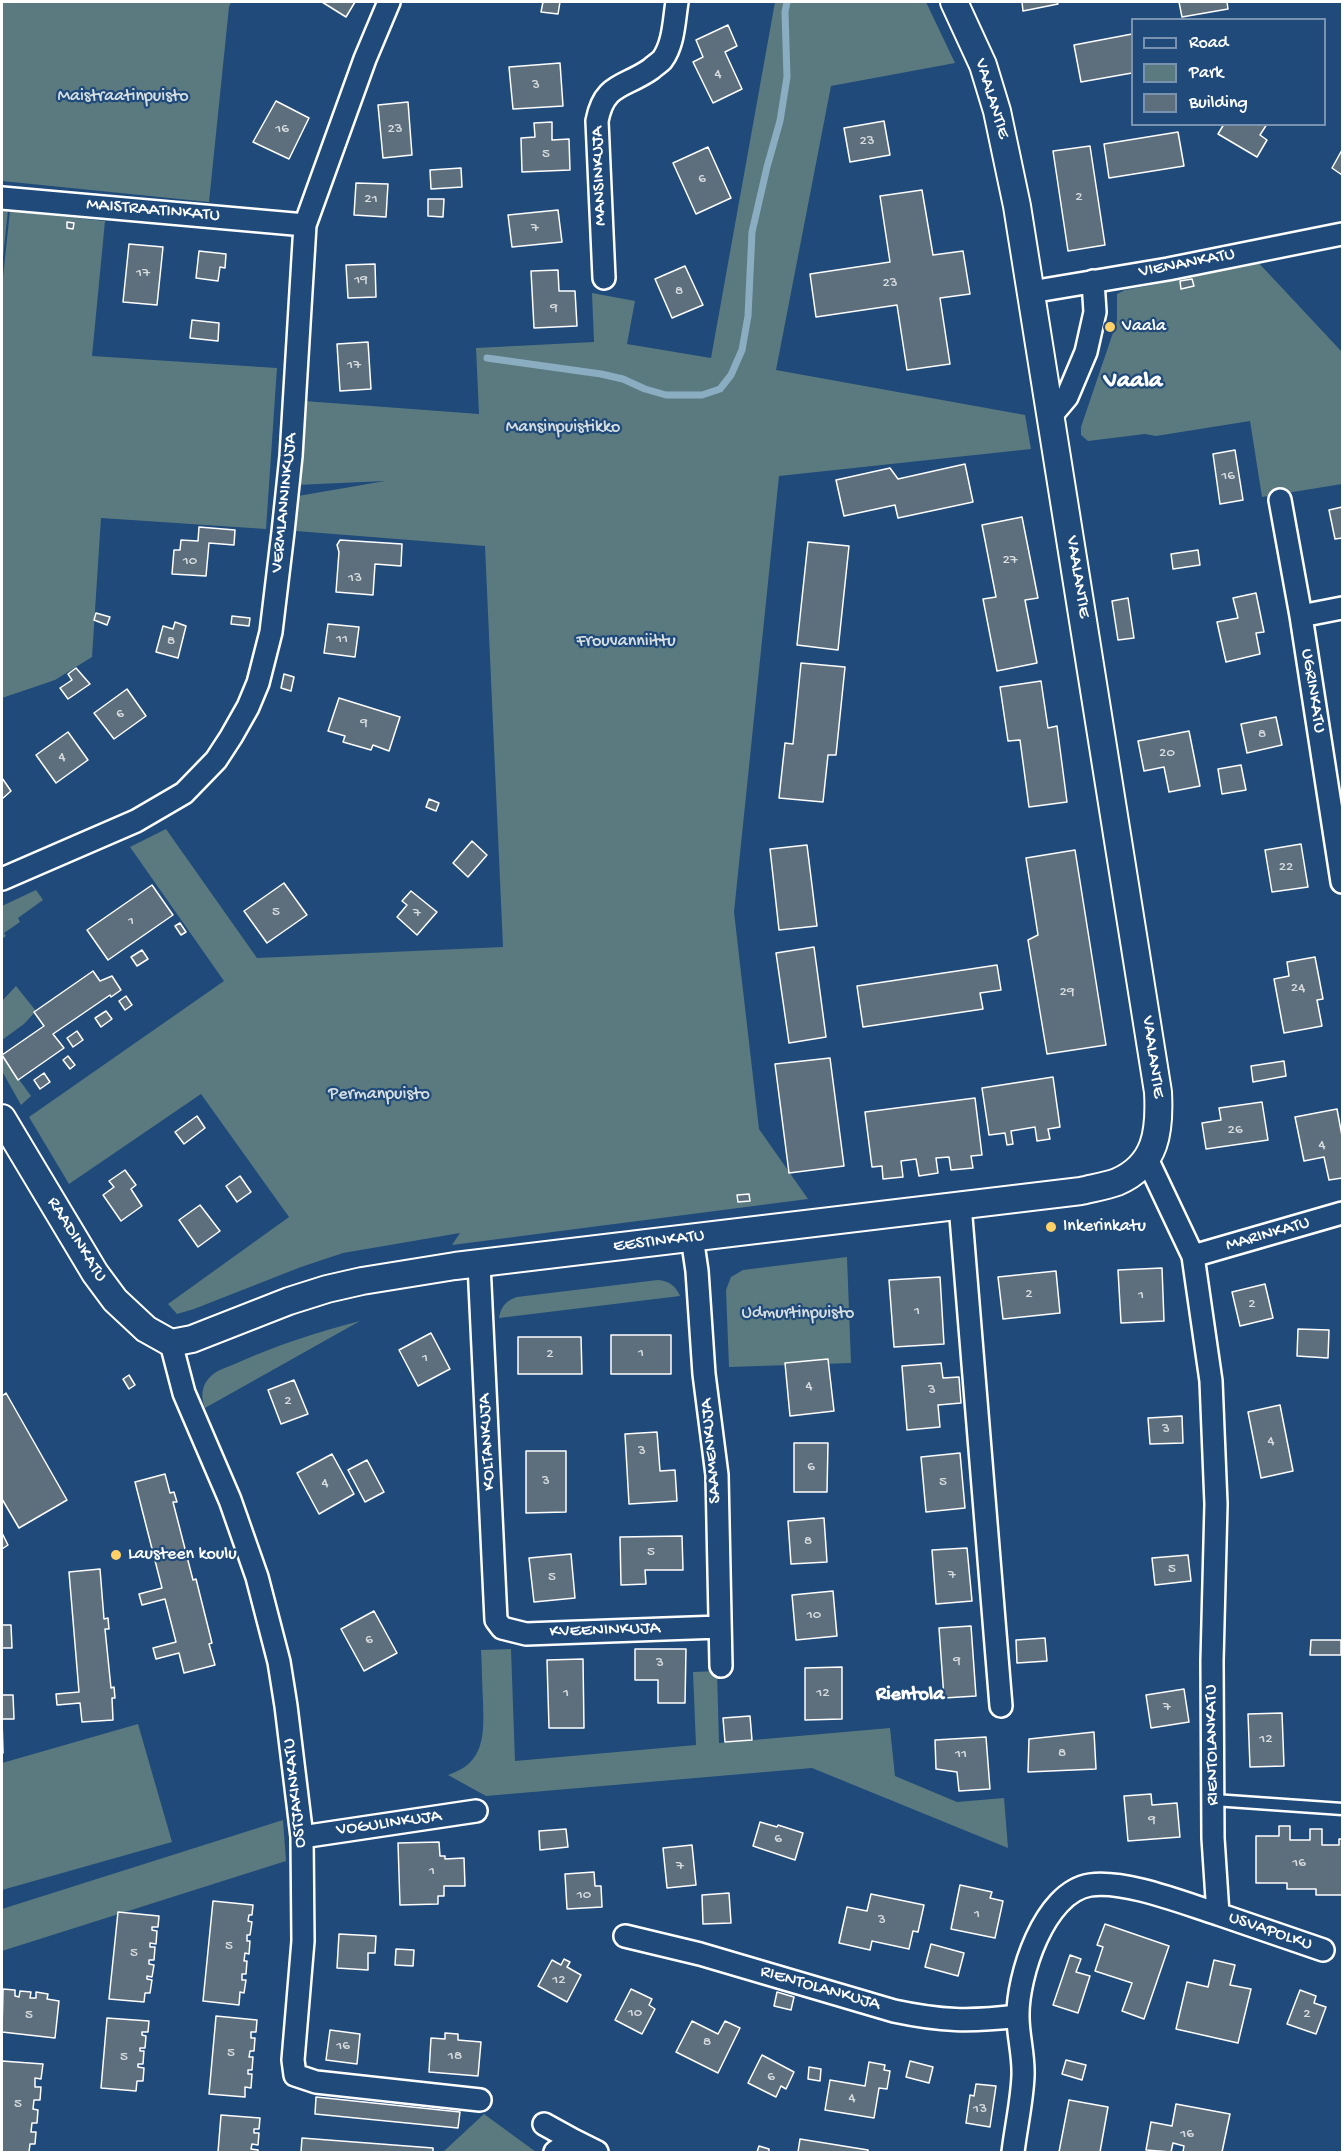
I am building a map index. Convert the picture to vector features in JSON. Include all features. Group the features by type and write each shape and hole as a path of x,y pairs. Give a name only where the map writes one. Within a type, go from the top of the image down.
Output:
{"street":[{"name":"VERMLANNINKUJA","path":"2,879 136,821 184,793 216,760 248,707 258,683 271,632 283,532 291,456 305,225 365,59 389,2"},
{"name":"MANSINKUJA","path":"604,278 597,121 600,105 610,91 644,74 661,61 670,44 677,2"},
{"name":"VAALANTIE","path":"954,2 983,65 997,111 1017,206 1158,1092 1159,1126 1155,1145 1147,1159"},
{"name":"MAISTRAATINKATU","path":"2,198 305,225"},
{"name":"VIENANKATU","path":"1031,292 1168,269 1342,234"},
{"path":"1051,416 1067,397 1086,352 1095,312 1093,281"},
{"name":"UGRINKATU","path":"1280,500 1342,882"},
{"path":"1300,616 1342,608"},
{"name":"RAADINKATU","path":"2,1118 95,1273 115,1300 146,1329 171,1343"},
{"name":"EESTINKATU","path":"171,1343 192,1339 327,1289 397,1275 1093,1188 1127,1177 1147,1159"},
{"name":"RIENTOLANKATU","path":"1147,1159 1193,1256 1212,1381 1216,1504 1212,1661 1214,1838 1218,1914"},
{"path":"960,1205 1001,1706"},
{"name":"MARINKATU","path":"1193,1256 1342,1213"},
{"name":"SAAMENKUJA","path":"692,1238 697,1271 704,1374 717,1475 721,1666"},
{"name":"KOLTANKUJA","path":"479,1264 496,1620"},
{"name":"OSTJAKINKATU","path":"171,1343 184,1393 230,1500 257,1577 279,1662 302,1837 303,1941 293,2060 295,2075 316,2082 480,2100"},
{"name":"KVEENINKUJA","path":"496,1620 501,1628 526,1634 719,1627"},
{"name":"VOGULINKUJA","path":"302,1837 476,1811"},
{"path":"1013,2152 1023,2075 1018,2016 1023,1981 1033,1947 1050,1915 1062,1900 1076,1889 1091,1885 1125,1888 1218,1914"},
{"name":"USVAPOLKU","path":"1218,1914 1323,1950"},
{"name":"RIENTOLANKUJA","path":"624,1936 700,1954 921,2016 967,2021 1018,2016"},
{"path":"544,2124 597,2152"},
{"path":"555,2152 573,2140"}],"lane":[{"path":"1214,1800 1342,1809"}],"green space":[{"name":"Maistraatinpuisto","path":"2,2 231,2 209,202 2,181"},
{"path":"775,2 926,2 955,63 831,86 776,370 1025,415 1031,449 779,476 734,912 759,1129 808,1199 452,1245 460,1233 343,1253 177,1314 168,1304 289,1217 201,1094 69,1184 29,1117 224,981 130,847 166,829 257,958 503,947 485,546 296,531 298,496 385,481 296,485 305,428 302,412 304,401 479,414 476,348 594,342 592,293 635,301 627,344 711,358"},
{"path":"2,209 8,210 2,267"},
{"path":"10,211 105,221 92,356 277,368 266,529 101,518 92,657 55,680 2,698 2,286"},
{"path":"1255,259 1342,352 1342,484 1262,497 1250,421 1156,436 1145,434 1088,441 1081,435 1081,427 1117,321 1117,294 1125,290"},
{"path":"36,890 43,900 18,918 20,922 4,933 6,936 2,939 2,906"},
{"path":"16,986 36,1011 24,1024 2,1040 2,1001"},
{"path":"2,1056 31,1096 21,1105 2,1071"},
{"name":"Udmurtinpuisto","path":"847,1257 851,1363 729,1367 726,1290 731,1277 743,1270"},
{"path":"658,1280 672,1285 680,1296 499,1318 505,1304 517,1297"},
{"path":"360,1321 205,1408 202,1396 204,1385 212,1375 219,1371 252,1356 313,1334"},
{"path":"511,1649 515,1761 696,1745 693,1672 717,1671 719,1743 890,1728 895,1776 957,1802 1004,1798 1008,1848 812,1768 486,1796 448,1775 469,1763 480,1746 483,1726 481,1650"},
{"path":"138,1724 172,1842 2,1890 2,1763"},
{"path":"283,1820 286,1861 2,1951 2,1909"},
{"path":"484,2114 536,2152 443,2152"}],"building":[{"path":"322,2 355,2 346,17"},
{"path":"543,2 560,2 558,14 541,12"},
{"path":"1022,2 1057,2 1058,4 1023,11"},
{"path":"1179,2 1227,2 1228,9 1182,17"},
{"path":"728,25 737,46 725,52 742,89 713,103 693,62 703,57 696,40"},
{"path":"1131,34 1131,73 1081,82 1074,45"},
{"path":"560,63 563,106 513,109 509,67"},
{"path":"276,101 309,118 289,159 253,142"},
{"path":"408,102 412,155 383,158 378,105"},
{"path":"884,121 890,155 850,162 844,128"},
{"path":"552,122 552,140 569,139 570,170 522,172 521,138 535,137 534,123"},
{"path":"1223,126 1266,126 1260,135 1267,140 1257,157 1218,134"},
{"path":"1178,132 1184,166 1109,178 1104,144"},
{"path":"1090,146 1105,245 1068,251 1053,151"},
{"path":"708,147 731,198 696,214 673,163"},
{"path":"1342,150 1342,175 1332,168"},
{"path":"461,168 462,187 431,189 430,170"},
{"path":"356,183 388,184 386,217 354,215"},
{"path":"922,190 933,255 963,251 970,294 940,298 950,364 907,370 897,305 816,317 810,274 890,262 880,196"},
{"path":"428,199 444,199 443,217 428,216"},
{"path":"558,210 562,242 512,247 508,215"},
{"path":"67,222 74,223 73,229 67,228"},
{"path":"129,244 163,247 157,305 123,302"},
{"path":"199,251 226,254 225,268 220,267 218,281 196,278"},
{"path":"375,264 376,297 348,298 346,265"},
{"path":"685,266 703,305 672,318 655,279"},
{"path":"558,270 559,291 575,291 577,326 534,328 531,271"},
{"path":"1192,279 1194,286 1181,289 1180,281"},
{"path":"192,320 219,323 218,341 190,338"},
{"path":"368,342 371,389 340,391 337,344"},
{"path":"1235,450 1243,500 1220,504 1213,454"},
{"path":"965,464 973,502 898,518 895,505 844,516 836,480 890,468 898,479"},
{"path":"1342,507 1342,538 1335,539 1329,510"},
{"path":"1022,517 1038,598 1025,600 1037,663 997,671 983,599 996,597 982,525"},
{"path":"199,527 235,530 234,545 209,543 206,576 172,574 174,550 180,550 181,540 198,541"},
{"path":"340,540 402,544 401,566 375,564 373,595 336,592 339,552 337,545"},
{"path":"808,542 849,546 838,650 797,645"},
{"path":"1198,550 1200,565 1173,569 1171,554"},
{"path":"1256,593 1264,632 1256,633 1260,654 1226,662 1217,622 1238,618 1233,598"},
{"path":"1128,598 1134,638 1118,640 1112,601"},
{"path":"96,613 110,617 107,625 94,620"},
{"path":"232,616 250,618 249,626 231,624"},
{"path":"175,622 186,626 178,658 156,652 163,626 173,629"},
{"path":"328,624 359,627 355,657 324,653"},
{"path":"801,663 845,667 836,755 828,755 823,802 779,798 785,743 793,744"},
{"path":"76,668 90,684 68,699 60,688 72,680 68,674"},
{"path":"284,674 294,677 291,691 281,688"},
{"path":"1041,681 1048,728 1057,726 1067,802 1029,807 1020,740 1008,741 1000,687"},
{"path":"127,689 146,716 114,739 94,713"},
{"path":"339,698 400,717 389,751 373,745 371,750 343,742 345,736 328,731"},
{"path":"1276,717 1282,745 1247,753 1241,724"},
{"path":"1189,731 1200,786 1169,792 1164,767 1144,771 1138,741"},
{"path":"68,732 88,760 56,783 36,755"},
{"path":"1241,765 1246,790 1222,794 1218,769"},
{"path":"2,778 11,791 2,799"},
{"path":"429,799 439,803 436,811 426,807"},
{"path":"472,841 487,855 468,877 453,863"},
{"path":"1301,844 1308,887 1272,892 1265,850"},
{"path":"807,845 817,926 779,930 770,849"},
{"path":"1075,850 1106,1045 1047,1054 1028,940 1038,935 1026,858"},
{"path":"284,883 307,915 267,943 244,911"},
{"path":"152,885 173,915 108,960 87,930"},
{"path":"411,891 437,912 417,935 397,917 407,905 402,901"},
{"path":"180,923 186,932 181,935 175,926"},
{"path":"814,947 826,1037 789,1043 776,953"},
{"path":"142,950 148,959 137,966 131,957"},
{"path":"1315,957 1323,999 1317,1000 1322,1026 1284,1033 1274,979 1289,976 1287,962"},
{"path":"997,965 1001,990 980,993 983,1009 863,1027 857,986"},
{"path":"93,971 100,981 112,976 121,990 53,1034 64,1048 18,1080 2,1055 44,1026 34,1012"},
{"path":"126,996 132,1005 125,1010 119,1001"},
{"path":"106,1011 112,1019 101,1027 95,1018"},
{"path":"77,1031 83,1040 73,1047 67,1038"},
{"path":"68,1056 75,1065 70,1069 63,1060"},
{"path":"830,1058 844,1166 789,1173 775,1064"},
{"path":"1284,1061 1286,1076 1253,1082 1251,1066"},
{"path":"44,1073 50,1082 40,1089 34,1080"},
{"path":"1053,1077 1060,1127 1048,1129 1050,1139 1037,1141 1035,1127 1011,1131 1013,1144 1007,1145 1005,1133 989,1135 982,1088"},
{"path":"975,1098 982,1155 971,1156 973,1168 951,1170 949,1157 936,1158 938,1173 919,1176 916,1159 901,1161 903,1177 883,1179 882,1166 872,1167 865,1112"},
{"path":"1262,1102 1268,1140 1206,1149 1202,1123 1221,1120 1219,1108"},
{"path":"1337,1109 1342,1136 1342,1178 1329,1180 1324,1157 1304,1161 1295,1117"},
{"path":"197,1116 205,1128 184,1144 175,1132"},
{"path":"125,1170 136,1185 131,1189 142,1206 121,1221 103,1195 114,1187 109,1181"},
{"path":"240,1176 251,1192 237,1202 226,1186"},
{"path":"749,1194 750,1201 738,1202 737,1195"},
{"path":"200,1205 220,1231 198,1247 179,1220"},
{"path":"1162,1268 1164,1321 1121,1323 1118,1270"},
{"path":"1056,1271 1060,1313 1003,1319 998,1277"},
{"path":"940,1277 944,1344 894,1347 889,1280"},
{"path":"1265,1284 1273,1318 1240,1326 1232,1292"},
{"path":"1298,1329 1329,1330 1328,1358 1297,1356"},
{"path":"431,1333 450,1369 418,1386 399,1350"},
{"path":"611,1335 671,1335 671,1374 611,1374"},
{"path":"518,1337 581,1337 582,1374 518,1374"},
{"path":"828,1359 834,1411 790,1416 785,1363"},
{"path":"941,1363 943,1378 959,1377 961,1403 938,1405 940,1427 907,1430 902,1366"},
{"path":"129,1375 135,1385 129,1389 123,1379"},
{"path":"294,1380 308,1414 281,1424 268,1390"},
{"path":"6,1393 67,1500 19,1528 2,1499 2,1396"},
{"path":"1280,1405 1293,1471 1261,1478 1248,1412"},
{"path":"1182,1416 1183,1443 1150,1444 1148,1418"},
{"path":"657,1432 660,1471 675,1470 677,1501 629,1504 625,1434"},
{"path":"794,1443 828,1443 827,1492 794,1492"},
{"path":"526,1451 566,1451 566,1512 526,1513"},
{"path":"960,1453 965,1508 926,1512 921,1457"},
{"path":"332,1454 354,1494 319,1514 297,1473"},
{"path":"367,1460 384,1492 365,1502 348,1470"},
{"path":"165,1474 170,1493 174,1492 177,1502 173,1502 193,1580 196,1579 212,1643 209,1644 215,1665 184,1673 179,1653 156,1659 153,1648 176,1642 165,1599 142,1605 139,1594 162,1588 135,1482"},
{"path":"824,1518 827,1562 791,1564 788,1521"},
{"path":"2,1533 8,1545 2,1549"},
{"path":"682,1536 683,1570 645,1570 646,1584 621,1585 620,1537"},
{"path":"967,1548 972,1601 936,1604 932,1550"},
{"path":"571,1554 575,1598 534,1602 529,1558"},
{"path":"1188,1555 1191,1581 1155,1585 1152,1558"},
{"path":"100,1569 104,1619 108,1618 109,1629 105,1629 111,1688 114,1687 115,1698 112,1698 113,1720 82,1722 80,1703 57,1705 56,1694 79,1692 69,1572"},
{"path":"833,1591 837,1636 796,1640 792,1595"},
{"path":"374,1611 397,1653 364,1671 341,1629"},
{"path":"2,1625 11,1625 12,1648 2,1648"},
{"path":"971,1626 976,1696 944,1698 939,1628"},
{"path":"1045,1638 1047,1661 1017,1663 1016,1640"},
{"path":"1311,1640 1341,1640 1341,1655 1310,1655"},
{"path":"635,1649 686,1649 685,1703 658,1703 658,1680 635,1680"},
{"path":"583,1659 584,1728 549,1728 547,1660"},
{"path":"842,1667 842,1719 805,1720 805,1668"},
{"path":"1184,1689 1189,1722 1151,1728 1146,1695"},
{"path":"2,1695 13,1695 14,1719 2,1719"},
{"path":"1282,1713 1284,1766 1250,1767 1248,1714"},
{"path":"750,1716 752,1740 725,1742 723,1718"},
{"path":"1094,1732 1096,1769 1028,1772 1029,1739"},
{"path":"986,1737 990,1789 959,1791 957,1772 936,1769 935,1740"},
{"path":"1151,1794 1152,1805 1177,1803 1180,1837 1128,1841 1124,1796"},
{"path":"760,1822 803,1833 795,1860 753,1846"},
{"path":"1279,1826 1290,1826 1290,1840 1310,1840 1310,1829 1322,1829 1322,1845 1339,1845 1339,1839 1342,1839 1342,1895 1316,1895 1316,1889 1287,1889 1287,1883 1256,1883 1256,1836 1279,1836"},
{"path":"566,1829 568,1847 540,1850 539,1831"},
{"path":"439,1842 440,1856 445,1856 445,1859 464,1858 465,1886 444,1886 444,1896 438,1896 438,1904 400,1905 398,1843"},
{"path":"692,1845 696,1885 667,1888 663,1848"},
{"path":"594,1872 595,1886 601,1886 602,1907 567,1909 565,1874"},
{"path":"960,1885 992,1892 990,1898 1003,1901 995,1938 951,1929"},
{"path":"729,1893 731,1923 703,1924 702,1895"},
{"path":"871,1894 924,1905 918,1932 913,1931 909,1949 872,1941 870,1950 839,1943 847,1907 867,1911"},
{"path":"213,1901 253,1905 252,1915 249,1915 248,1921 252,1922 250,1935 247,1935 247,1941 250,1941 249,1954 245,1953 244,1961 247,1961 246,1974 242,1974 242,1980 246,1980 244,1993 240,1992 239,2005 203,2001"},
{"path":"118,1912 159,1916 158,1927 152,1927 152,1930 157,1931 156,1944 150,1943 150,1947 155,1947 154,1960 149,1960 149,1964 154,1965 152,1977 147,1976 147,1979 152,1980 150,1993 145,1993 144,2002 109,1999"},
{"path":"1105,1924 1169,1946 1144,2019 1122,2011 1132,1983 1095,1971 1103,1947 1097,1945"},
{"path":"339,1934 376,1936 375,1953 368,1953 368,1970 337,1968"},
{"path":"931,1944 964,1953 958,1976 925,1967"},
{"path":"396,1949 414,1950 413,1966 395,1965"},
{"path":"1070,1955 1081,1959 1076,1972 1090,1976 1078,2013 1053,2005"},
{"path":"564,1959 570,1962 567,1967 581,1975 567,2002 538,1986 552,1960 561,1965"},
{"path":"1214,1960 1235,1965 1230,1985 1251,1989 1238,2043 1176,2029 1187,1982 1208,1987"},
{"path":"3,1989 15,1990 15,1996 19,1997 20,1991 31,1992 30,1998 36,1998 36,1992 48,1994 47,1999 59,2001 55,2038 2,2032"},
{"path":"631,1989 652,1999 649,2005 655,2009 642,2034 615,2020"},
{"path":"1300,1990 1316,1996 1314,2003 1326,2007 1316,2034 1287,2024"},
{"path":"777,1992 794,1997 791,2010 774,2006"},
{"path":"216,2016 257,2020 256,2032 251,2032 251,2038 255,2038 254,2051 250,2051 249,2057 253,2057 252,2070 248,2070 248,2074 252,2074 251,2088 245,2087 245,2097 209,2094"},
{"path":"107,2018 149,2021 148,2032 142,2032 142,2035 146,2036 145,2048 140,2048 140,2051 144,2051 143,2064 138,2064 138,2067 144,2068 143,2081 137,2081 136,2091 101,2088"},
{"path":"692,2021 718,2034 725,2021 740,2028 718,2073 676,2052"},
{"path":"330,2030 360,2034 357,2064 326,2060"},
{"path":"445,2033 458,2034 458,2040 481,2042 478,2076 429,2072 431,2038 445,2039"},
{"path":"762,2055 794,2072 786,2089 781,2086 776,2097 748,2083"},
{"path":"1066,2060 1086,2065 1082,2080 1062,2074"},
{"path":"2,2061 43,2064 41,2079 35,2078 35,2087 41,2087 40,2100 34,2100 33,2109 38,2110 37,2123 32,2123 31,2132 36,2132 35,2144 30,2144 29,2152 2,2152"},
{"path":"910,2061 933,2067 929,2083 906,2077"},
{"path":"869,2062 885,2065 884,2070 890,2071 887,2089 879,2088 874,2118 825,2110 830,2080 865,2086"},
{"path":"809,2067 821,2069 820,2081 808,2079"},
{"path":"976,2084 996,2086 990,2127 966,2123 970,2095 974,2096"},
{"path":"316,2097 460,2112 458,2128 315,2114"},
{"path":"1069,2100 1108,2107 1100,2152 1059,2152"},
{"path":"1176,2104 1230,2114 1222,2152 1183,2152 1184,2146 1173,2143 1171,2152 1146,2150 1151,2122 1172,2126"},
{"path":"221,2115 260,2118 259,2129 254,2129 254,2133 259,2133 258,2145 252,2144 251,2149 258,2150 258,2152 218,2152"},
{"path":"302,2138 433,2148 433,2152 301,2152"},
{"path":"800,2139 868,2150 868,2152 798,2152"},
{"path":"759,2146 769,2149 769,2152 757,2152"}],"waterway":[{"path":"487,358 601,374 623,379 666,395 702,395 720,389 731,375 742,350 748,316 752,232 780,121 787,77 785,12 787,2"}],"place":[{"name":"Vaala","path":"1110,327"},
{"name":"Inkerinkatu","path":"1051,1227"},
{"name":"Lausteen koulu","path":"116,1555"}],"district":[{"name":"Vaala","path":"1133,382"},
{"name":"Rientola","path":"910,1696"}],"park label":[{"name":"Mansinpuistikko","path":"563,428"},
{"name":"Frouvanniittu","path":"626,642"},
{"name":"Permanpuisto","path":"379,1095"}]}
